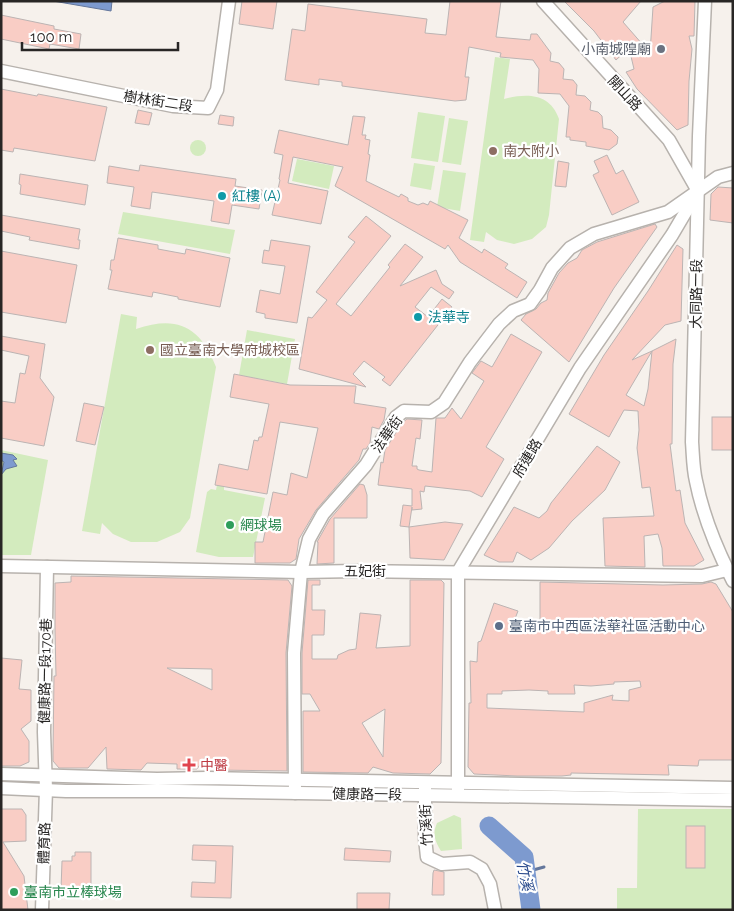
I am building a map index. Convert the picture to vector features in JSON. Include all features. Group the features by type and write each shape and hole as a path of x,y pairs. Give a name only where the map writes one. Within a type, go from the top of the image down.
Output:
{"street":[{"name":"樹林街二段","path":"1,71 173,106 208,108 217,90 229,1"},
{"name":"開山路","path":"543,1 669,140 698,191"},
{"name":"大同路一段","path":"705,1 702,48 692,442 696,481 711,532 730,575"},
{"name":"府連路","path":"458,572 580,368 672,235 698,191 718,177 733,173"},
{"name":"法華街","path":"295,786 294,653 301,572 309,539 323,514 366,465 396,417 404,411 431,412 444,403 470,362 499,324 513,311 530,304 552,268 570,248 594,234 668,212 698,191"},
{"name":"五妃街","path":"1,566 301,572 730,575"},
{"name":"健康路一段170巷","path":"45,775 47,567"},
{"path":"458,572 458,789"},
{"name":"健康路一段","path":"1,774 157,779 207,778 295,786"},
{"name":"體育路","path":"42,910 45,775"},
{"name":"健康路一段","path":"1,788 66,791 295,786 425,788 733,800"},
{"name":"竹溪街","path":"425,788 424,830 427,858 442,864 470,862 482,868 490,884 495,910"},
{"name":"健康路一段","path":"458,789 733,788"}],"green space":[{"path":"495,57 510,59 504,99 521,96 537,97 550,104 559,119 549,215 546,227 532,239 514,244 497,240 486,232 484,242 470,240"},
{"path":"418,112 445,116 438,162 411,158"},
{"path":"449,118 468,121 461,165 442,162"},
{"path":"198,140 204,142 206,148 204,154 198,156 192,154 190,148 192,142"},
{"path":"297,159 334,166 329,189 292,181"},
{"path":"414,163 435,166 431,190 410,186"},
{"path":"443,170 466,173 460,211 437,207"},
{"path":"123,212 235,230 230,254 118,234"},
{"path":"121,314 137,317 136,329 164,323 185,327 203,342 216,367 190,518 180,532 157,542 131,542 113,534 102,523 100,534 82,531"},
{"path":"247,330 295,339 287,384 239,375"},
{"path":"1,450 48,460 31,555 1,555"},
{"name":"網球場","path":"217,485 224,486 224,490 265,498 253,557 219,557 196,552 207,492 211,489 216,490"},
{"path":"638,809 733,809 733,910 617,910 617,888 637,888"},
{"path":"454,815 461,818 462,849 441,851 435,837 435,827 437,823"}],"water":[{"path":"53,1 112,1 111,11"},
{"path":"1,453 13,455 17,459 13,460 17,466 6,469 1,475 4,462 1,460"}],"building":[{"path":"242,1 277,1 273,29 239,24"},
{"path":"450,1 501,1 496,37 530,40 531,34 537,34 551,53 550,61 559,63 564,69 563,79 573,80 577,85 576,95 585,96 591,102 590,110 598,112 602,116 603,128 611,130 618,137 617,144 609,150 586,146 586,142 570,140 570,137 566,137 569,106 560,94 538,93 539,69 533,60 500,57 501,53 469,47 465,77 469,77 466,100 455,101 342,86 342,82 319,79 319,85 285,80 292,29 305,31 308,4 427,19 425,33 446,35"},
{"path":"564,1 641,1 623,22 650,53 653,7 665,1 695,1 694,36 689,36 692,49 688,125 677,130 637,89 626,72 634,69 629,48 616,60 594,31"},
{"path":"1,15 54,26 54,29 81,34 79,49 50,44 49,49 1,39"},
{"path":"1,89 107,107 95,161 14,148 13,152 1,150"},
{"path":"138,110 152,113 149,125 135,123"},
{"path":"220,115 234,117 233,126 218,124"},
{"path":"353,116 365,117 362,135 366,135 365,139 370,140 366,181 399,197 401,194 408,198 408,201 418,205 423,203 428,205 430,201 468,220 459,238 482,253 484,249 508,264 505,268 527,282 517,298 460,262 448,245 445,249 335,186 343,167 293,157 288,183 328,191 321,224 272,215 280,180 283,155 274,153 279,130 348,145"},
{"path":"607,155 616,174 623,170 639,202 612,215 593,175 599,172 594,161"},
{"path":"558,161 569,163 566,187 555,186"},
{"name":"紅樓 (A)","path":"140,165 236,179 235,186 262,190 259,209 232,205 229,224 211,221 214,201 152,192 150,209 131,206 134,187 107,183 109,166 139,171"},
{"path":"20,174 88,185 85,205 20,194"},
{"path":"718,187 733,188 733,223 710,220 711,194"},
{"path":"1,215 80,229 79,249 29,240 30,237 1,231"},
{"path":"366,216 391,236 336,304 351,316 390,267 388,265 405,244 423,257 400,286 436,270 442,284 454,292 449,299 431,287 415,307 428,317 442,299 452,307 390,386 382,380 385,377 364,361 353,374 366,387 299,369 308,317 312,318 327,300 316,292 355,242 348,237"},
{"path":"655,224 657,227 614,288 569,362 521,320 526,314 547,300 548,293 559,273 568,263 577,258 582,250 597,242"},
{"path":"118,238 158,245 158,249 185,254 186,249 230,258 220,307 153,292 152,297 108,289 112,270 110,270 111,260 114,260"},
{"path":"271,240 310,246 297,323 265,318 265,314 256,312 260,290 280,294 285,266 262,263 264,250 269,251"},
{"path":"677,245 683,249 681,321 665,325 632,360 676,339 673,364 672,444 670,444 676,491 680,490 685,523 704,560 694,566 663,566 662,548 658,534 644,536 645,567 605,566 603,518 654,516 650,487 642,488 637,448 639,430 638,411 624,410 609,437 569,414 604,355","holes":["652,351 648,389 644,406 626,395"]},
{"path":"1,251 77,265 66,323 1,312"},
{"path":"511,334 542,352 486,447 504,459 482,497 470,491 425,486 424,492 420,491 422,509 412,510 412,507 409,527 400,526 403,505 412,506 412,489 378,485 381,462 383,463 385,450 402,423 407,419 422,420 420,439 416,438 412,466 417,466 419,470 432,472 436,418 445,418 452,408 461,419 484,381 472,373 481,361 492,367"},
{"path":"1,336 45,344 40,378 54,397 44,446 1,438 1,401 15,403 20,373 25,374 29,356 1,350"},
{"path":"234,374 290,385 356,386 354,403 386,408 384,420 379,429 372,427 370,443 366,449 363,449 359,460 316,510 299,539 296,559 290,563 255,563 255,542 263,542 273,492 287,495 291,473 307,478 318,428 280,422 267,494 215,485 219,464 248,470 254,440 258,441 259,437 262,437 269,404 230,397"},
{"path":"84,403 104,407 95,445 76,441"},
{"path":"712,417 733,417 733,450 712,450"},
{"path":"597,446 620,462 605,490 572,521 549,548 531,560 517,552 513,562 499,562 484,555 514,507 539,518 547,511 551,503"},
{"path":"360,484 364,485 367,495 367,518 334,518 334,563 317,564 317,542 330,519"},
{"path":"445,522 463,524 444,560 410,558 409,527"},
{"path":"71,576 288,580 292,586 286,653 287,771 216,770 206,756 197,769 177,769 177,764 147,763 141,770 107,769 106,747 88,768 59,768 53,761 54,676 56,676 55,583 71,582","holes":["167,668 212,669 212,690"]},
{"path":"308,580 320,580 320,585 312,585 312,610 325,610 324,635 312,635 312,659 337,659 338,655 356,649 360,613 381,615 376,648 410,646 410,580 441,580 444,583 441,763 430,774 393,773 373,767 368,773 303,772 303,711 320,711 310,694 302,694 302,653","holes":["385,709 383,757 362,723"]},
{"path":"540,582 663,585 711,582 716,584 733,612 733,760 699,760 698,766 668,765 669,775 571,773 571,775 562,776 517,776 474,774 468,767 469,703 471,703 470,661 477,662 478,642 481,641 494,603 518,611 511,629 540,627","holes":["640,681 641,687 629,690 629,701 612,700 613,695 584,703 584,712 487,708 487,694 502,694 502,691 529,690 548,691 548,694 575,694 574,685 591,686 614,684 614,682"]},
{"path":"1,658 22,660 19,689 31,690 31,721 21,729 29,741 29,762 20,766 1,766"},
{"path":"1,809 22,809 26,815 26,841 3,842 24,876 28,910 1,910"},
{"path":"686,826 705,826 705,868 686,868"},
{"path":"193,845 233,846 231,898 191,897 192,882 215,883 216,861 192,860"},
{"path":"345,848 391,851 390,862 344,860"},
{"path":"75,852 91,852 91,889 61,889 62,861 72,861 72,856 75,856"},
{"path":"434,870 444,872 444,895 432,895"},
{"path":"357,893 390,893 389,910 357,910"}],"waterway":[{"name":"竹溪","path":"489,826 524,857 531,910"},
{"path":"526,872 544,867"}],"place":[{"name":"小南城隍廟","path":"661,49"},
{"name":"南大附小","path":"493,151"},
{"name":"紅樓 (A)","path":"222,196"},
{"name":"法華寺","path":"418,317"},
{"name":"國立臺南大學府城校區","path":"150,350"},
{"name":"網球場","path":"230,525"},
{"name":"臺南市中西區法華社區活動中心","path":"499,626"},
{"name":"中醫","path":"189,765"},
{"name":"臺南市立棒球場","path":"14,892"}]}
